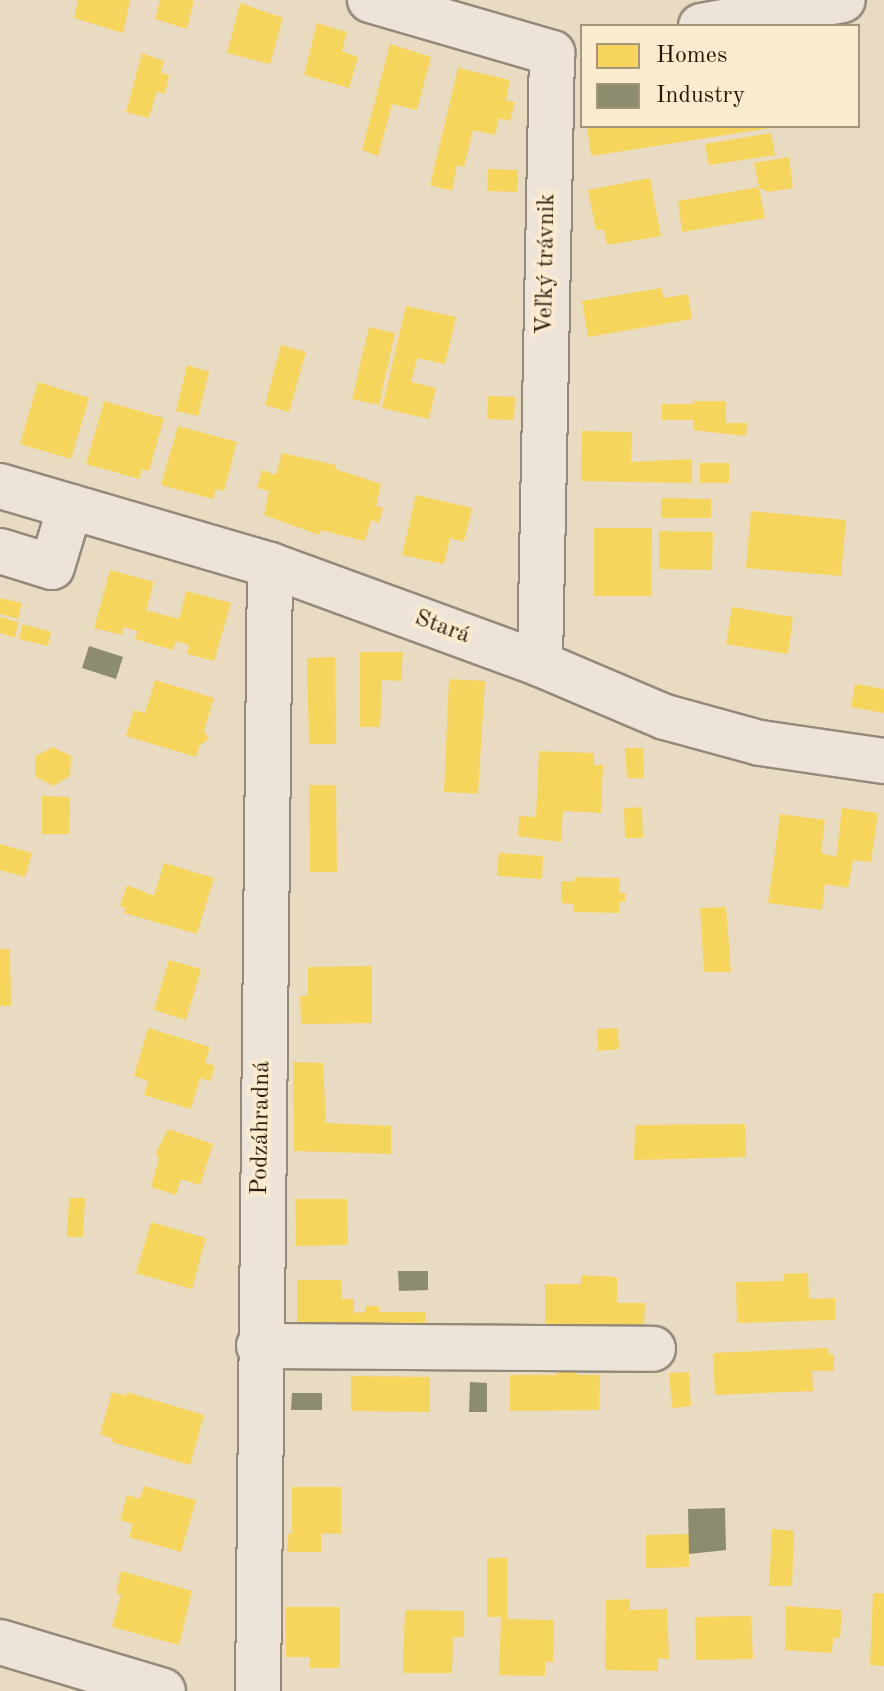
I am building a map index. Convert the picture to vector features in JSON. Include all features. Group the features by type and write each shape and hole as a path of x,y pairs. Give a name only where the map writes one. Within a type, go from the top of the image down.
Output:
{"street":[{"name":"Veľký trávnik","path":"370,0 567,50 540,664"},
{"path":"712,24 843,0"},
{"name":"Stará","path":"0,486 270,565 540,664 665,717 760,743 884,761"},
{"path":"0,551 52,567 70,507"},
{"name":"Podzáhradná","path":"258,1691 259,1346 270,565"},
{"path":"259,1346 653,1349"},
{"path":"0,1642 163,1691"}],"building: Homes":[{"path":"78,0 130,0 123,33 74,18"},
{"path":"160,0 194,0 187,29 155,19"},
{"path":"240,3 283,18 270,64 227,53"},
{"path":"317,23 347,32 342,51 358,57 349,88 304,75"},
{"path":"390,44 431,57 417,110 392,104 378,156 362,150"},
{"path":"142,53 164,61 161,73 169,75 165,94 157,91 149,118 126,112"},
{"path":"458,68 510,80 506,100 515,103 510,121 499,118 495,135 473,130 464,167 457,165 452,191 430,185"},
{"path":"587,128 771,128 591,156"},
{"path":"771,133 775,155 709,165 705,144"},
{"path":"789,157 793,188 768,192 759,187 754,163"},
{"path":"488,169 518,170 517,192 487,191"},
{"path":"650,178 661,236 607,245 604,230 596,230 588,190"},
{"path":"759,187 765,218 682,232 678,201"},
{"path":"661,288 664,298 688,294 692,319 588,337 582,301"},
{"path":"406,306 456,317 445,364 417,358 411,382 436,388 429,419 382,408"},
{"path":"369,327 395,333 379,405 352,399"},
{"path":"281,345 306,352 289,412 265,405"},
{"path":"187,365 209,372 198,416 176,411"},
{"path":"38,382 89,398 71,459 20,444"},
{"path":"488,396 515,397 514,420 487,419"},
{"path":"104,401 164,418 149,471 142,469 139,479 86,464"},
{"path":"693,401 726,401 726,423 747,423 746,436 693,430 694,420 662,420 662,404 693,404"},
{"path":"178,426 237,442 224,491 216,489 213,499 161,485"},
{"path":"582,431 632,432 631,462 692,459 692,483 581,481"},
{"path":"282,453 336,465 335,469 381,484 376,506 383,508 379,523 371,520 365,541 321,530 319,535 264,515 269,491 257,488 262,470 276,475"},
{"path":"700,463 729,463 729,483 700,483"},
{"path":"416,495 472,508 464,542 450,538 444,564 402,555"},
{"path":"661,498 711,499 711,518 661,518"},
{"path":"751,511 846,520 841,576 746,568"},
{"path":"594,528 652,528 651,596 594,596"},
{"path":"659,531 713,532 712,570 659,569"},
{"path":"110,570 154,582 146,610 179,619 186,591 231,603 214,661 187,654 189,645 176,641 173,650 135,639 138,631 123,627 122,635 94,628"},
{"path":"0,598 22,603 18,619 0,614"},
{"path":"732,607 793,617 788,654 726,644"},
{"path":"0,617 18,622 15,638 0,633"},
{"path":"23,624 51,632 48,646 19,639"},
{"path":"360,652 403,652 401,681 382,680 380,727 360,727"},
{"path":"335,657 336,744 309,744 307,658"},
{"path":"449,679 485,681 478,794 444,792"},
{"path":"155,680 214,698 204,730 209,739 199,746 196,757 126,736 134,710 145,713"},
{"path":"855,684 884,689 884,713 851,707"},
{"path":"53,747 71,756 70,776 53,786 35,776 36,756"},
{"path":"625,748 643,748 644,778 627,778"},
{"path":"539,751 594,753 594,765 603,765 601,813 563,811 561,842 518,836 519,816 536,817"},
{"path":"309,785 336,785 337,872 310,872"},
{"path":"42,796 70,797 69,834 42,834"},
{"path":"642,807 643,838 625,838 624,808"},
{"path":"842,808 878,813 871,862 853,860 848,888 825,884 822,910 768,903 780,814 825,820 821,853 836,857"},
{"path":"0,844 32,853 25,877 0,870"},
{"path":"499,853 543,856 542,879 497,876"},
{"path":"164,863 214,878 197,934 124,913 126,908 120,906 127,885 154,896"},
{"path":"575,877 620,878 619,893 626,893 625,902 619,901 619,913 573,912 574,904 561,903 561,881 574,882"},
{"path":"726,907 731,972 704,972 700,908"},
{"path":"0,949 10,949 11,1006 0,1006"},
{"path":"169,960 201,969 186,1020 154,1010"},
{"path":"372,966 372,1023 301,1024 300,996 308,996 308,967"},
{"path":"148,1028 210,1047 205,1063 215,1066 210,1081 200,1078 191,1109 144,1095 148,1081 134,1076"},
{"path":"618,1028 619,1049 598,1051 597,1029"},
{"path":"293,1062 323,1063 326,1123 391,1126 391,1154 294,1151"},
{"path":"745,1124 746,1157 634,1160 635,1125"},
{"path":"168,1129 213,1144 200,1185 181,1179 176,1195 151,1187 159,1159 156,1153"},
{"path":"69,1198 85,1198 83,1237 67,1237"},
{"path":"295,1199 347,1199 348,1245 296,1246"},
{"path":"151,1222 206,1238 192,1289 136,1273"},
{"path":"808,1273 809,1299 835,1298 835,1320 737,1323 736,1282 784,1281 783,1274"},
{"path":"581,1275 617,1277 617,1303 645,1303 644,1325 545,1325 545,1284 581,1284"},
{"path":"297,1280 341,1280 342,1299 354,1299 354,1313 365,1312 365,1306 379,1306 379,1312 425,1312 426,1329 297,1330"},
{"path":"828,1348 829,1355 834,1355 834,1371 812,1371 813,1391 715,1395 713,1353"},
{"path":"576,1370 577,1375 600,1375 599,1410 510,1411 510,1375 557,1375 557,1371"},
{"path":"689,1372 691,1406 672,1408 669,1373"},
{"path":"351,1376 430,1377 430,1412 351,1411"},
{"path":"112,1392 126,1396 127,1392 204,1415 190,1465 112,1442 113,1439 100,1434"},
{"path":"144,1486 196,1500 181,1552 129,1537 133,1524 120,1520 127,1495 140,1499"},
{"path":"292,1487 341,1487 341,1534 321,1533 321,1552 287,1552 288,1534 292,1534"},
{"path":"772,1529 794,1531 792,1586 769,1586"},
{"path":"689,1534 689,1567 646,1568 646,1535"},
{"path":"487,1558 507,1558 507,1619 554,1620 553,1662 545,1662 545,1676 499,1675 501,1617 487,1617"},
{"path":"121,1571 192,1591 179,1645 112,1627 121,1595 116,1593"},
{"path":"873,1593 884,1593 884,1666 870,1665"},
{"path":"630,1599 630,1610 667,1609 669,1659 658,1658 658,1671 605,1670 606,1600"},
{"path":"786,1606 842,1610 840,1638 834,1638 831,1653 785,1650"},
{"path":"285,1607 340,1607 340,1668 310,1668 310,1657 286,1657"},
{"path":"405,1610 464,1611 464,1637 453,1637 452,1673 403,1673"},
{"path":"751,1616 753,1659 696,1660 695,1617"}],"building: Industry":[{"path":"89,646 123,657 116,679 82,668"},
{"path":"398,1271 428,1271 428,1290 399,1291"},
{"path":"470,1382 487,1383 487,1412 469,1412"},
{"path":"292,1393 322,1393 322,1410 291,1410"},
{"path":"725,1508 726,1550 689,1554 688,1509"}]}
